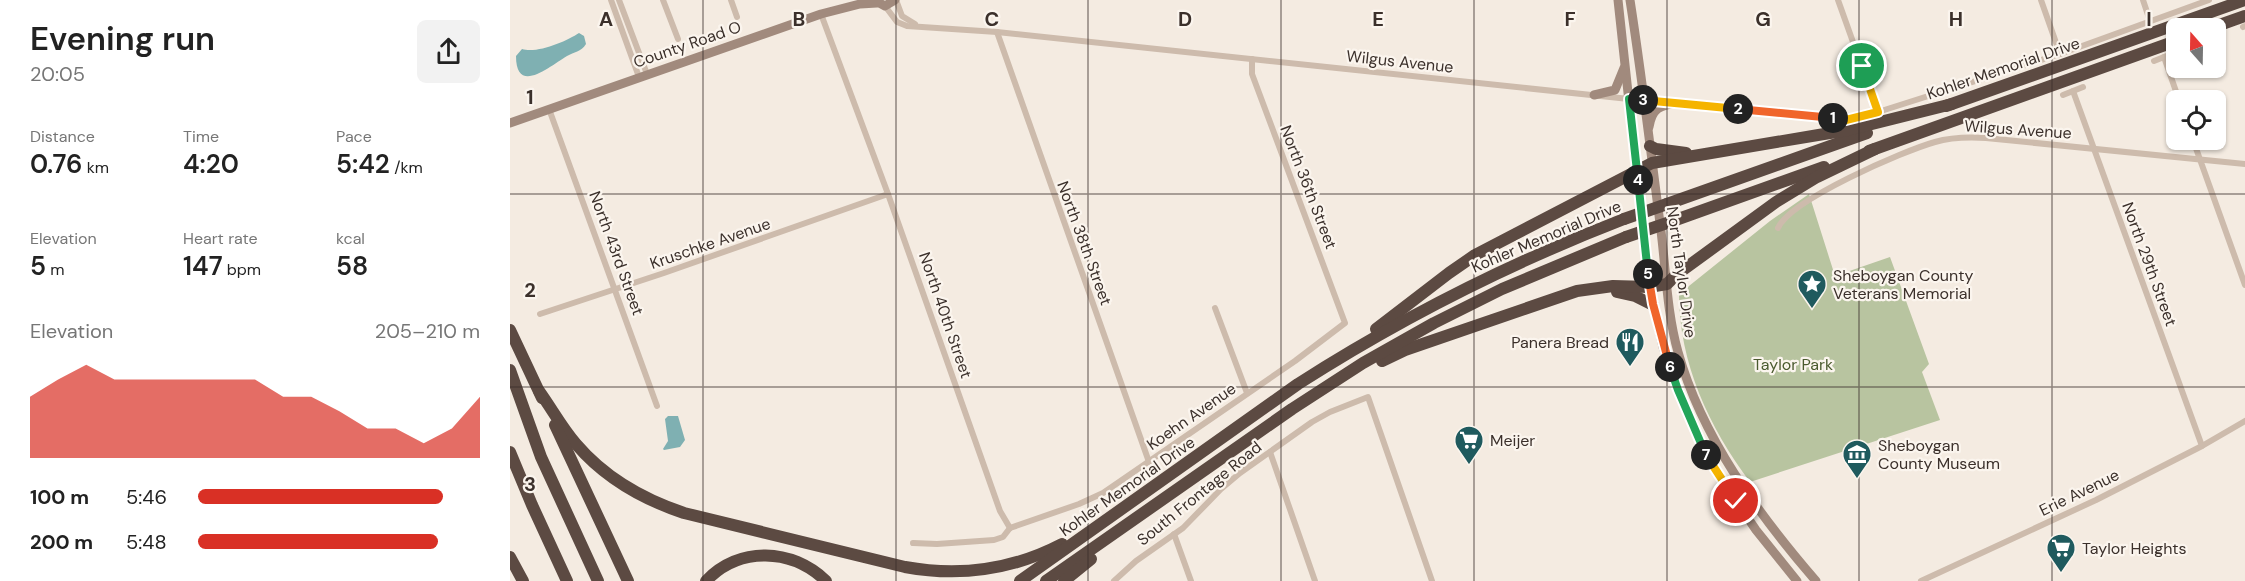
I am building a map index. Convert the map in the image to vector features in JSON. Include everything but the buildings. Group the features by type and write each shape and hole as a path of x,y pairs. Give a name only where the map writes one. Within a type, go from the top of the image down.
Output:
{"highway":[{"name":"Kohler Memorial Drive","path":"1020,581 1298,384 1346,353 1510,266 1624,219 2245,0"},
{"path":"2226,26 2244,23"},
{"name":"Kohler Memorial Drive","path":"1046,581 1303,401 1395,345 1476,302 1626,237 2166,50"},
{"path":"1346,353 1475,255 1652,163 1848,130 1952,104"},
{"path":"1649,141 1656,149 1696,155"},
{"path":"1303,401 1399,353 1519,310 1592,288 1613,286 1649,288 1667,284 1776,202 1817,177 1875,149"},
{"path":"1519,310 1603,292 1630,294 1653,304"},
{"path":"510,330 628,581"},
{"path":"510,370 541,457 598,581"},
{"path":"539,391 565,430 591,459 612,478 635,493 695,516 923,570 972,572 1022,561 1064,543 1137,498"},
{"path":"510,452 567,581"},
{"path":"1064,581 1124,535 1173,492"},
{"path":"706,581 728,564 749,556 764,555 794,560 826,581"},
{"path":"510,558 523,581"}],"main road":[{"path":"836,9 852,0"},
{"path":"878,3 896,0"},
{"name":"North Taylor Drive","path":"1618,0 1649,288 1664,347 1678,390 1703,449 1721,480 1796,580"},
{"name":"North Taylor Drive","path":"1630,0 1667,284 1678,351 1702,417 1720,450 1777,533 1816,581"},
{"name":"County Road O","path":"510,123 836,9 878,3"},
{"path":"1594,95 1616,89 1622,76 1625,56"},
{"path":"1649,141 1651,118 1656,108 1678,103"}],"street":[{"path":"611,0 643,76"},
{"path":"620,0 643,76"},
{"path":"663,0 678,39"},
{"path":"731,0 737,17"},
{"path":"896,0 902,16 919,26"},
{"path":"1838,0 1878,112"},
{"path":"2040,0 2060,54"},
{"path":"2143,0 2150,21"},
{"name":"Wilgus Avenue","path":"878,3 899,23 907,26 997,32 1846,120 2060,54 2209,0"},
{"name":"North 40th Street","path":"821,14 888,194 1000,511 1010,528"},
{"name":"North 38th Street","path":"997,32 1149,462"},
{"path":"2154,61 2164,57 2176,90"},
{"name":"North 36th Street","path":"1252,59 1251,72 1323,259 1345,323"},
{"path":"2062,95 2083,87"},
{"name":"North 29th Street","path":"2073,91 2202,446"},
{"name":"North 43rd Street","path":"549,109 657,406"},
{"name":"Wilgus Avenue","path":"1778,228 1789,215 1841,182 1879,163 1935,142 1973,137 2245,164"},
{"path":"2197,150 2245,285"},
{"name":"Kruschke Avenue","path":"540,314 888,194"},
{"path":"1215,308 1247,393"},
{"name":"Koehn Avenue","path":"1010,528 1079,504 1103,493 1345,323"},
{"name":"South Frontage Road","path":"1114,581 1136,561 1174,534 1228,483 1270,452 1323,416 1368,397 1432,581"},
{"name":"Erie Avenue","path":"1921,581 2096,500 2202,446 2245,421"},
{"path":"1270,452 1315,581"},
{"path":"913,543 937,544 994,540 1003,537 1010,528"},
{"path":"1174,534 1191,581"},
{"path":"1937,574 1941,581"}],"green space":[{"name":"Taylor Park","path":"1809,194 1835,276 1890,257 1929,364 1922,372 1940,420 1750,482 1722,439 1699,393 1684,345 1679,294 1770,221"}],"water":[{"path":"579,33 584,36 586,44 577,52 535,75 522,74 517,68 516,56 522,49 536,50 560,43"},
{"path":"668,416 678,416 685,440 680,447 664,450 668,441 665,419"}],"place":[{"name":"Sheboygan County Veterans Memorial","path":"1812,310"},
{"name":"Panera Bread","path":"1630,368"},
{"name":"Meijer","path":"1469,466"},
{"name":"Sheboygan County Museum","path":"1857,480"},
{"name":"Taylor Heights","path":"2061,574"}],"route":[{"path":"1736,501 1703,449 1678,390 1664,347 1649,288 1629,99 1846,120 1878,112 1862,66"}]}
